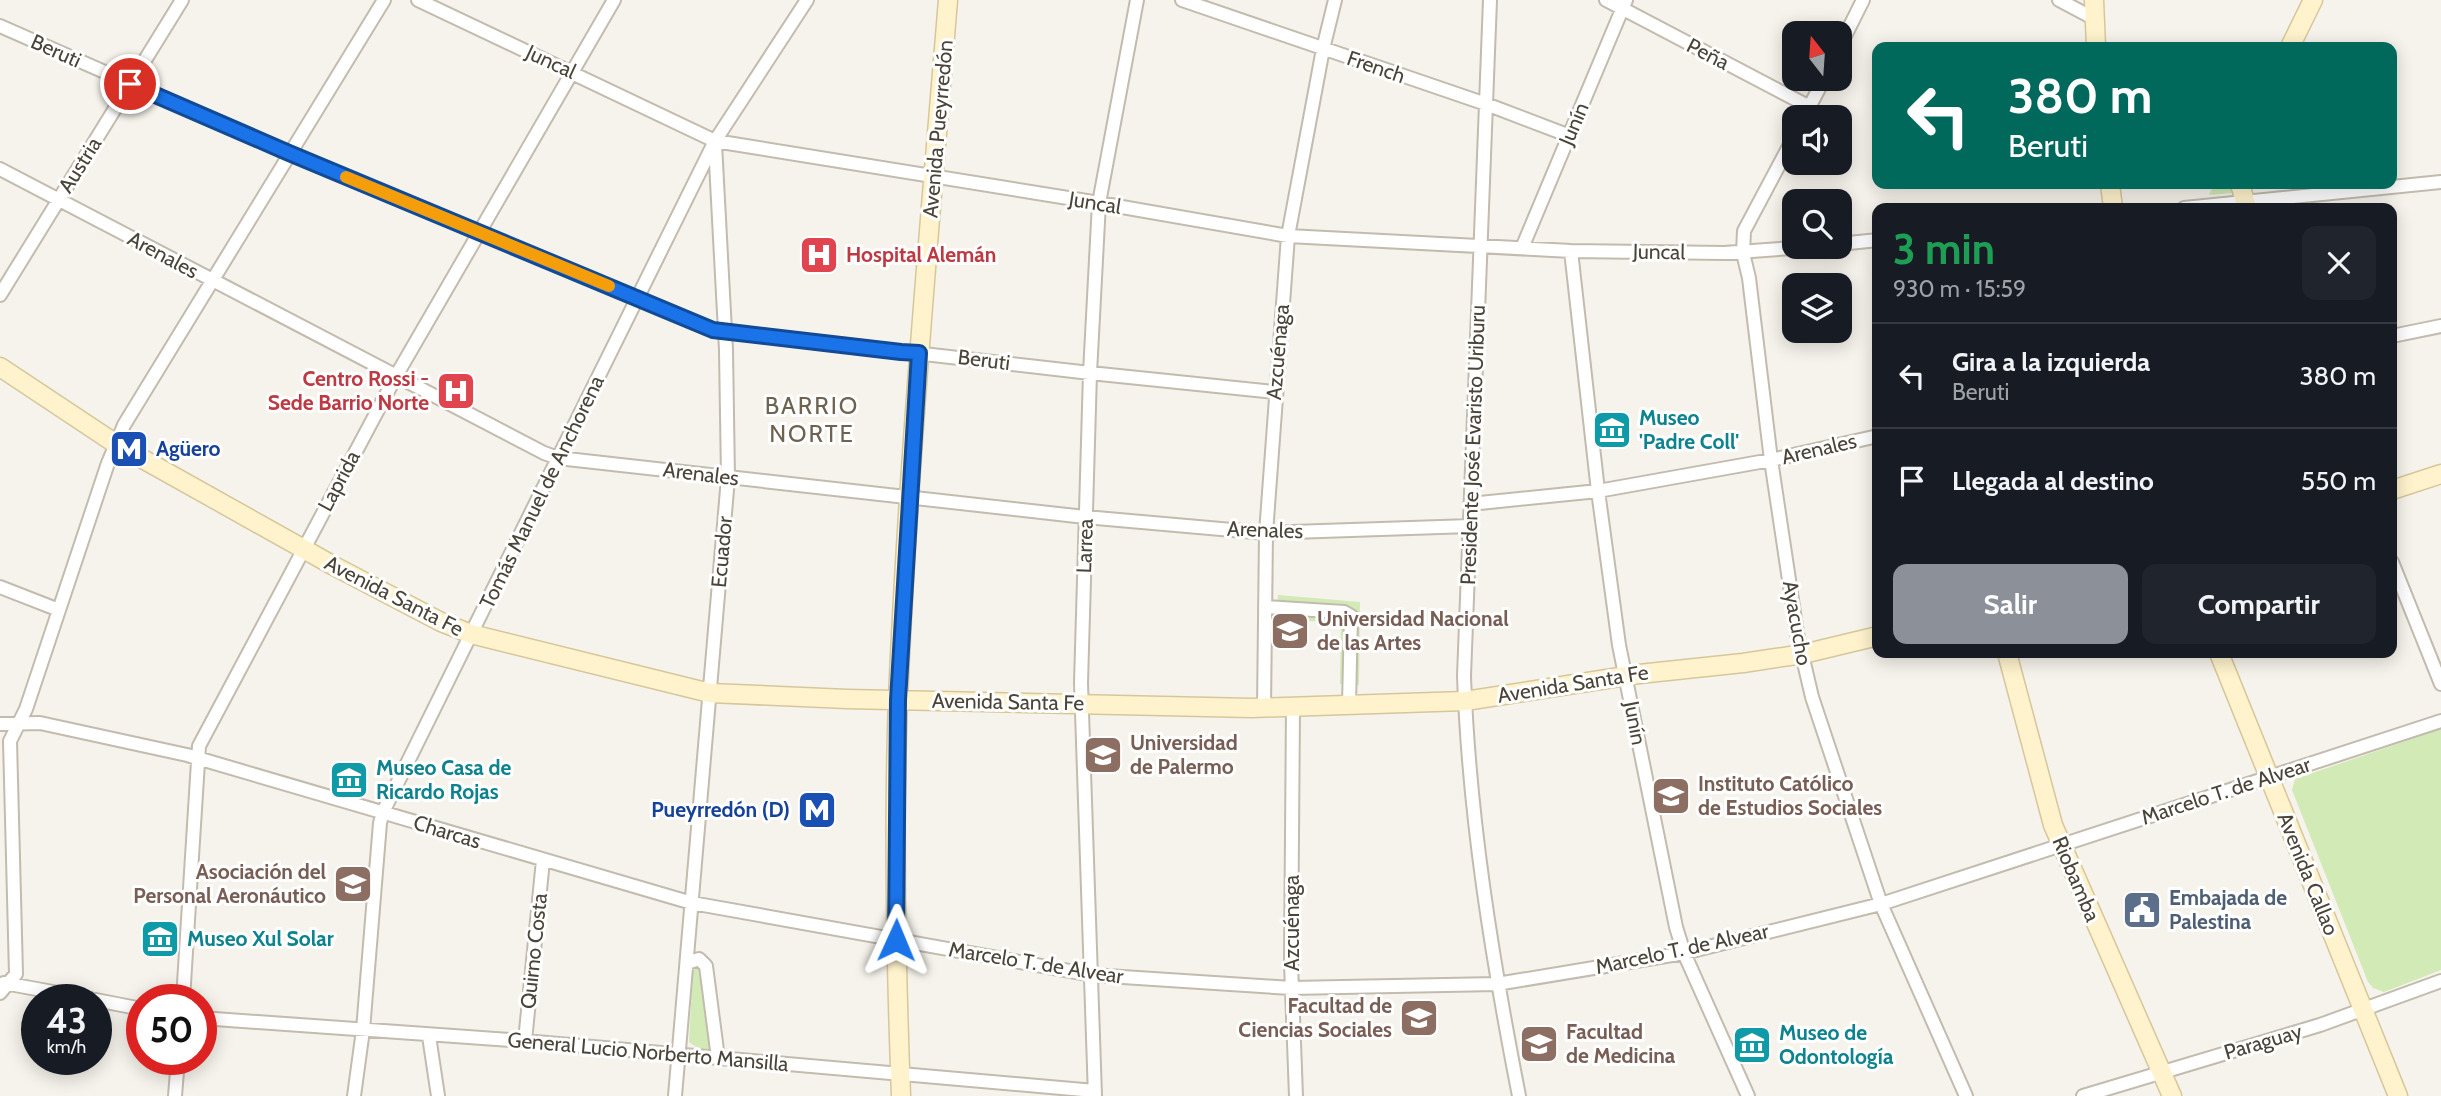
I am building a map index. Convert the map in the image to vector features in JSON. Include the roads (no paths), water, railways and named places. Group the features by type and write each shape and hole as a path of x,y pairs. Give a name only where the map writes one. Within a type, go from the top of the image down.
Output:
{"main road":[{"name":"Avenida Pueyrredón","path":"901,1096 896,940 898,700 919,353 948,0"},
{"path":"2292,42 2313,0"},
{"path":"2094,9 2096,42"},
{"name":"Avenida Santa Fe","path":"0,368 116,444 303,549 441,622 471,634 710,693 1264,708 1465,701 1626,676 1802,654 1872,637"},
{"path":"2397,488 2441,474"},
{"name":"Riobamba","path":"2008,658 2061,845 2172,1096"},
{"name":"Avenida Callao","path":"2221,658 2398,1096"}],"street":[{"name":"Austria","path":"0,295 182,0"},
{"path":"3,986 16,974 10,741 26,709 116,444 124,425 384,0"},
{"name":"Juncal","path":"418,0 715,141 1288,236 1571,251 1743,253 1782,249"},
{"name":"Laprida","path":"184,984 199,746 396,376 614,0"},
{"name":"Tomás Manuel de Anchorena","path":"354,1096 363,1030 383,813 715,141 807,0"},
{"name":"Larrea","path":"1095,1094 1082,704 1090,373 1099,203 1136,0"},
{"name":"French","path":"1182,0 1486,104 1570,136"},
{"name":"Azcuénaga","path":"1264,708 1266,533 1288,236 1323,49 1335,0"},
{"name":"Presidente José Evaristo Uriburu","path":"1490,0 1465,701 1471,774 1497,984 1519,1096"},
{"name":"Peña","path":"1606,0 1624,5 1795,105"},
{"path":"1852,22 1863,0"},
{"path":"2059,0 2094,9"},
{"name":"Junín","path":"1522,248 1624,5"},
{"name":"Beruti","path":"0,26 289,153 713,330 1275,392"},
{"name":"Ecuador","path":"675,1096 728,478 715,141"},
{"name":"Ayacucho","path":"1782,160 1744,231 1743,253 1749,278 1771,460 1797,633 1812,696 1881,904 1966,1096"},
{"name":"Arenales","path":"0,169 558,458 1085,517 1266,533 1470,526"},
{"path":"693,185 707,181 715,186 719,194"},
{"path":"2397,186 2441,182"},
{"path":"2214,203 2355,189"},
{"path":"1852,243 1872,241"},
{"name":"Junín","path":"1571,251 1598,491 1619,645 1673,914 1684,953 1748,1096"},
{"path":"2397,334 2441,326"},
{"name":"Arenales","path":"1470,504 1598,491 1771,460 1872,437"},
{"path":"2397,574 2441,684"},
{"path":"0,587 59,610"},
{"path":"1265,607 1344,612 1351,616 1349,705"},
{"name":"Azcuénaga","path":"1293,708 1292,988 1296,1096"},
{"name":"Marcelo T. de Alvear","path":"896,940 1092,975 1292,988 1497,984 1684,953 1881,904 2441,721"},
{"name":"Charcas","path":"0,723 40,723 187,755 692,903 896,940"},
{"name":"Quirno Costa","path":"525,1041 543,860"},
{"path":"687,963 699,959 706,966 718,1058"},
{"name":"Paraguay","path":"2083,1096 2363,1011 2441,981"},
{"path":"3,986 21,989"},
{"name":"General Lucio Norberto Mansilla","path":"217,1018 679,1054 1095,1094"},
{"path":"429,1036 438,1096"},
{"path":"175,1096 177,1075"}],"place":[{"name":"Hospital Alemán","path":"819,255"},
{"name":"Centro Rossi - Sede Barrio Norte","path":"456,391"},
{"name":"Museo 'Padre Coll'","path":"1612,430"},
{"name":"Agüero","path":"129,449"},
{"name":"Universidad Nacional de las Artes","path":"1290,631"},
{"name":"Universidad de Palermo","path":"1103,755"},
{"name":"Museo Casa de Ricardo Rojas","path":"349,780"},
{"name":"Instituto Católico de Estudios Sociales","path":"1671,796"},
{"name":"Pueyrredón (D)","path":"817,810"},
{"name":"Asociación del Personal Aeronáutico","path":"353,884"},
{"name":"Embajada de Palestina","path":"2142,910"},
{"name":"Museo Xul Solar","path":"160,939"},
{"name":"Facultad de Ciencias Sociales","path":"1419,1018"},
{"name":"Facultad de Medicina","path":"1539,1044"},
{"name":"Museo de Odontología","path":"1752,1045"}],"district":[{"name":"BARRIO NORTE","path":"812,420"}]}
